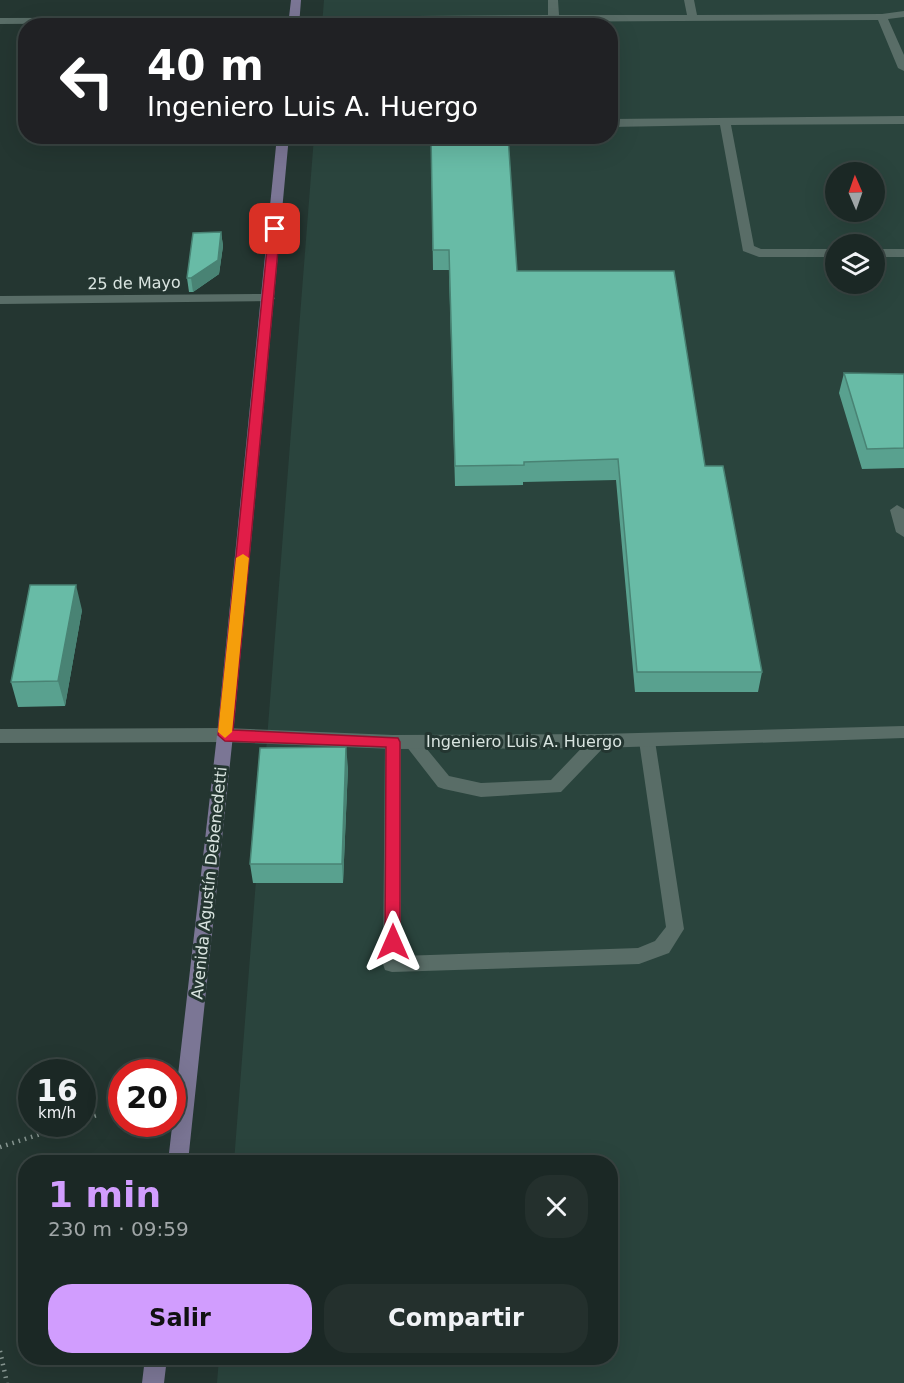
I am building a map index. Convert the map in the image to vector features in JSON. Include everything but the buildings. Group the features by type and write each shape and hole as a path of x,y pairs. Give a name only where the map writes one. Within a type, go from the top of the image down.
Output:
{"main road":[{"path":"294,18 296,0"},
{"name":"Avenida Agustín Debenedetti","path":"179,1155 225,735 282,144"},
{"path":"153,1383 155,1365"}],"street":[{"path":"553,0 554,18"},
{"path":"688,0 693,19"},
{"path":"618,20 882,17 904,14"},
{"path":"882,17 904,68"},
{"path":"0,21 18,21"},
{"path":"618,123 904,120"},
{"path":"725,123 748,248 759,253 825,253"},
{"path":"885,253 904,253"},
{"name":"25 de Mayo","path":"0,300 268,298"},
{"path":"897,510 904,532"},
{"name":"Ingeniero Luis A. Huergo","path":"0,736 225,735 402,742 647,741 904,732"},
{"path":"402,742 444,782 481,790 555,787 599,741"},
{"path":"402,742 392,964 639,956 662,947 675,929 647,741"}],"path":[{"path":"0,1147 31,1137"},
{"path":"0,1351 7,1383"}],"shaded area":[{"path":"324,0 904,0 904,1383 217,1383 218,1365 618,1365 618,1155 235,1155 313,144 618,144 618,18 323,18"}],"slow traffic":[{"path":"225,732 243,558"}],"route":[{"path":"275,229 225,735 393,742 393,942"}]}
